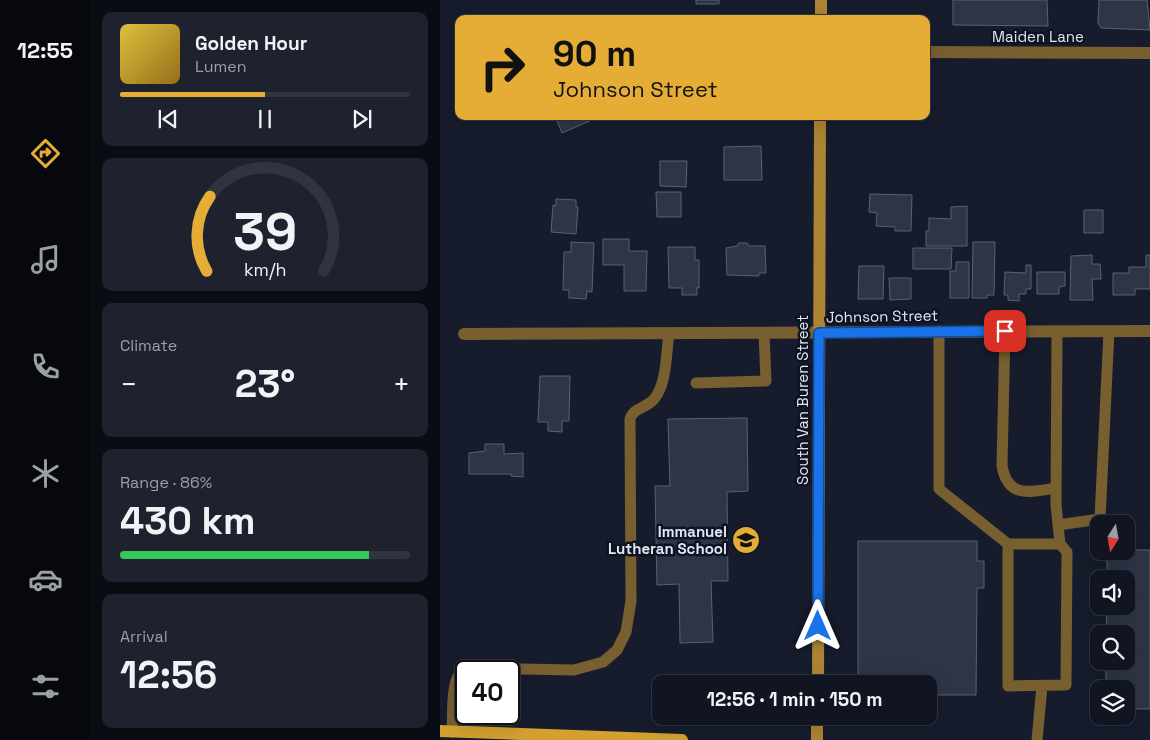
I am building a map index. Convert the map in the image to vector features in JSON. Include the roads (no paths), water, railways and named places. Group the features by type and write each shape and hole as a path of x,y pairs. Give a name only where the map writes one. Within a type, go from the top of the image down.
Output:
{"main road":[{"path":"446,731 605,739 682,740"}],"street":[{"path":"821,0 821,15"},
{"name":"Maiden Lane","path":"930,52 1150,53"},
{"name":"South Van Buren Street","path":"818,675 820,120"},
{"name":"Johnson Street","path":"464,334 1150,331"},
{"path":"817,740 818,725"}],"lane":[{"path":"1005,331 1002,466 1004,478 1011,486 1020,491 1031,492 1056,488"},
{"path":"1008,544 1008,686 1066,685 1067,552 1060,544 1056,488 1057,331"},
{"path":"1058,525 1100,518 1109,331"},
{"path":"696,383 766,381 764,332"},
{"path":"939,332 939,489 1008,544 1060,544"},
{"path":"446,731 455,684 458,676 463,672 477,668 574,670 607,659 615,653 624,639 631,590 630,418 634,411 652,402 659,390 669,334"},
{"path":"1037,740 1042,686"}],"place":[{"name":"Immanuel Lutheran School","path":"746,540"}]}
